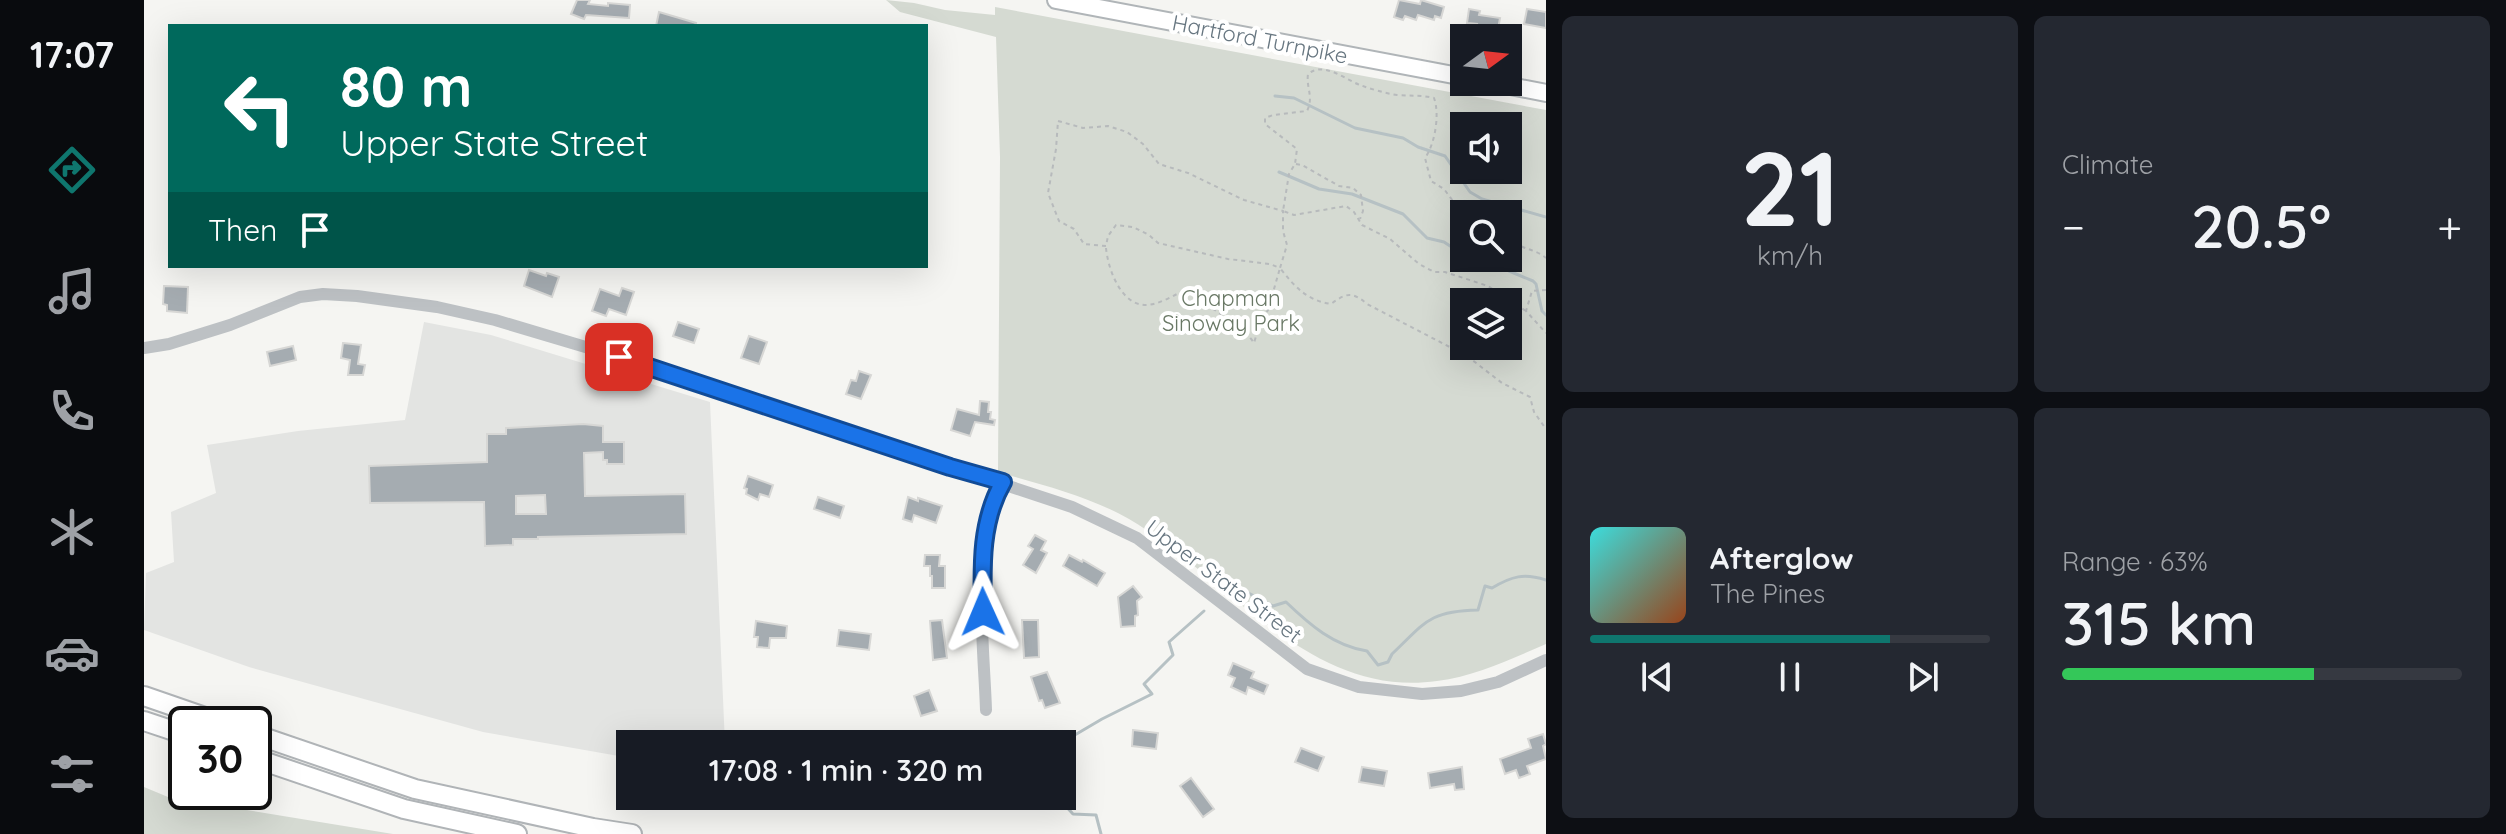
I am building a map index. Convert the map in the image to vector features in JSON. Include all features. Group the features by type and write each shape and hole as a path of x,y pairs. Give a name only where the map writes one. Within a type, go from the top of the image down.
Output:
{"highway":[{"path":"144,696 173,706"},
{"path":"144,721 168,729"},
{"path":"272,740 415,789 632,834"},
{"path":"272,764 404,809 517,834"}],"main road":[{"name":"Hartford Turnpike","path":"1056,0 1450,74"},
{"path":"1522,88 1546,93"}],"street":[{"name":"Upper State Street","path":"144,348 169,344 230,325 300,297 323,294 357,296 437,307 576,343 1072,507 1137,538 1307,669 1359,687 1422,694 1461,691 1498,682 1546,660"},
{"path":"986,710 983,546 987,524 1003,482"}],"path":[{"path":"1452,200 1444,189 1431,181 1425,158 1432,147 1437,106 1434,98 1417,94 1395,95 1363,86 1327,70 1314,70 1308,74 1311,96 1307,111 1265,118 1265,124 1297,149 1283,211 1287,245 1280,268 1254,343 1245,329 1197,299 1187,289 1146,305 1130,300 1118,287 1110,269 1106,246 1108,236 1116,225 1133,227 1158,243 1280,268 1302,294 1317,302 1331,304 1344,295 1357,295 1408,327 1467,356 1502,383 1530,397 1534,412 1546,429"},
{"path":"1106,246 1084,244 1074,229 1059,221 1048,193 1058,121 1083,128 1108,126 1127,132 1143,144 1159,164 1188,173 1244,200 1294,215 1346,206 1362,225 1390,239 1419,264 1434,272 1445,272 1488,286 1526,311 1546,333"},
{"path":"1295,164 1339,186 1353,188 1361,195 1363,211 1359,222"},
{"path":"1522,248 1538,252 1546,258"},
{"path":"1526,311 1532,291 1544,290"}],"shaded area":[{"path":"424,322 491,335 710,402 724,730 616,730 616,756 483,732 249,667 144,630 146,573 174,562 171,512 216,493 207,445 298,431 405,420"}],"green space":[{"name":"Chapman Sinoway Park","path":"886,0 995,15 995,7 1450,92 1450,96 1471,96 1546,110 1546,644 1479,671 1437,681 1392,682 1350,671 1310,653 1272,628 1165,543 1129,519 1082,497 998,472 1000,157 996,37 900,12"},
{"path":"144,787 168,797 168,810 247,810 393,834 144,834"}],"building":[{"path":"577,0 590,0 588,4 608,6 608,3 630,5 629,18 586,15 584,19 571,14"},
{"path":"1399,0 1420,4 1421,0 1444,7 1441,18 1435,16 1434,20 1418,15 1416,20 1405,16 1403,20 1394,17"},
{"path":"1469,9 1480,11 1479,15 1500,18 1499,24 1467,23"},
{"path":"1527,9 1546,12 1546,28 1524,24"},
{"path":"659,12 696,23 696,24 656,24"},
{"path":"529,270 559,277 552,297 524,286"},
{"path":"164,286 188,287 187,313 167,311 167,305 163,304"},
{"path":"622,288 634,292 626,315 609,309 606,316 592,311 600,289 619,296"},
{"path":"678,322 699,329 694,343 673,336"},
{"path":"749,336 767,342 759,364 741,358"},
{"path":"343,343 361,345 358,364 365,365 363,375 348,375 350,360 341,358"},
{"path":"293,346 296,360 270,366 267,352"},
{"path":"859,371 871,375 861,399 846,394 851,380 856,381"},
{"path":"980,401 989,402 988,412 991,412 990,419 995,420 994,425 975,422 970,436 951,430 957,409 979,415"},
{"path":"583,424 603,426 603,442 624,442 624,464 607,464 607,460 603,460 603,452 584,453 585,496 685,494 686,534 538,537 513,539 513,545 485,546 484,502 370,503 369,466 487,462 487,434 506,434 506,428","holes":["545,495 546,514 516,514 516,496"]},
{"path":"748,476 773,485 769,497 760,494 758,500 746,494 747,489 744,488"},
{"path":"818,497 844,506 840,518 814,509"},
{"path":"908,497 942,506 936,523 914,515 912,522 903,519"},
{"path":"1035,535 1046,541 1041,550 1047,553 1036,573 1023,565 1033,549 1028,546"},
{"path":"925,555 940,555 939,566 945,566 945,588 932,588 930,566 924,566"},
{"path":"1069,555 1105,573 1097,586 1063,566"},
{"path":"1133,586 1142,597 1137,601 1135,626 1121,627 1118,597"},
{"path":"942,620 947,658 933,660 930,621"},
{"path":"1022,620 1038,620 1039,657 1024,658"},
{"path":"756,621 787,626 786,638 770,638 769,648 757,647 758,637 754,637"},
{"path":"839,630 871,634 869,650 837,646"},
{"path":"1233,663 1254,672 1251,678 1268,685 1264,694 1248,687 1246,694 1231,687 1235,678 1228,675"},
{"path":"1047,672 1060,703 1045,708 1042,700 1039,701 1031,677"},
{"path":"929,690 937,711 921,716 914,696"},
{"path":"1133,730 1158,733 1156,749 1132,746"},
{"path":"1543,734 1546,759 1527,766 1530,774 1519,778 1516,770 1505,774 1500,759 1531,748 1528,739"},
{"path":"1301,748 1324,757 1318,771 1295,762"},
{"path":"1362,767 1387,771 1384,786 1359,782"},
{"path":"1462,767 1464,789 1455,790 1454,784 1430,788 1428,773"},
{"path":"1191,778 1214,809 1203,817 1180,786"}],"waterway":[{"path":"1275,96 1294,98 1355,128 1403,138 1445,156 1470,192 1482,199 1546,217"},
{"path":"1279,172 1319,189 1352,194 1403,214 1427,238 1450,246"},
{"path":"1511,272 1536,284 1542,311 1546,315"},
{"path":"1228,589 1237,587 1273,606 1286,602 1333,639 1367,651 1378,665 1388,662 1392,654 1421,627 1438,616 1478,610 1485,586 1492,588 1518,577 1546,580"},
{"path":"1076,734 1152,694 1144,684 1173,655 1169,642 1204,611"},
{"path":"1069,810 1073,814 1096,815 1101,834"}],"route":[{"path":"619,357 1003,482 987,524 983,546 983,612"}]}
